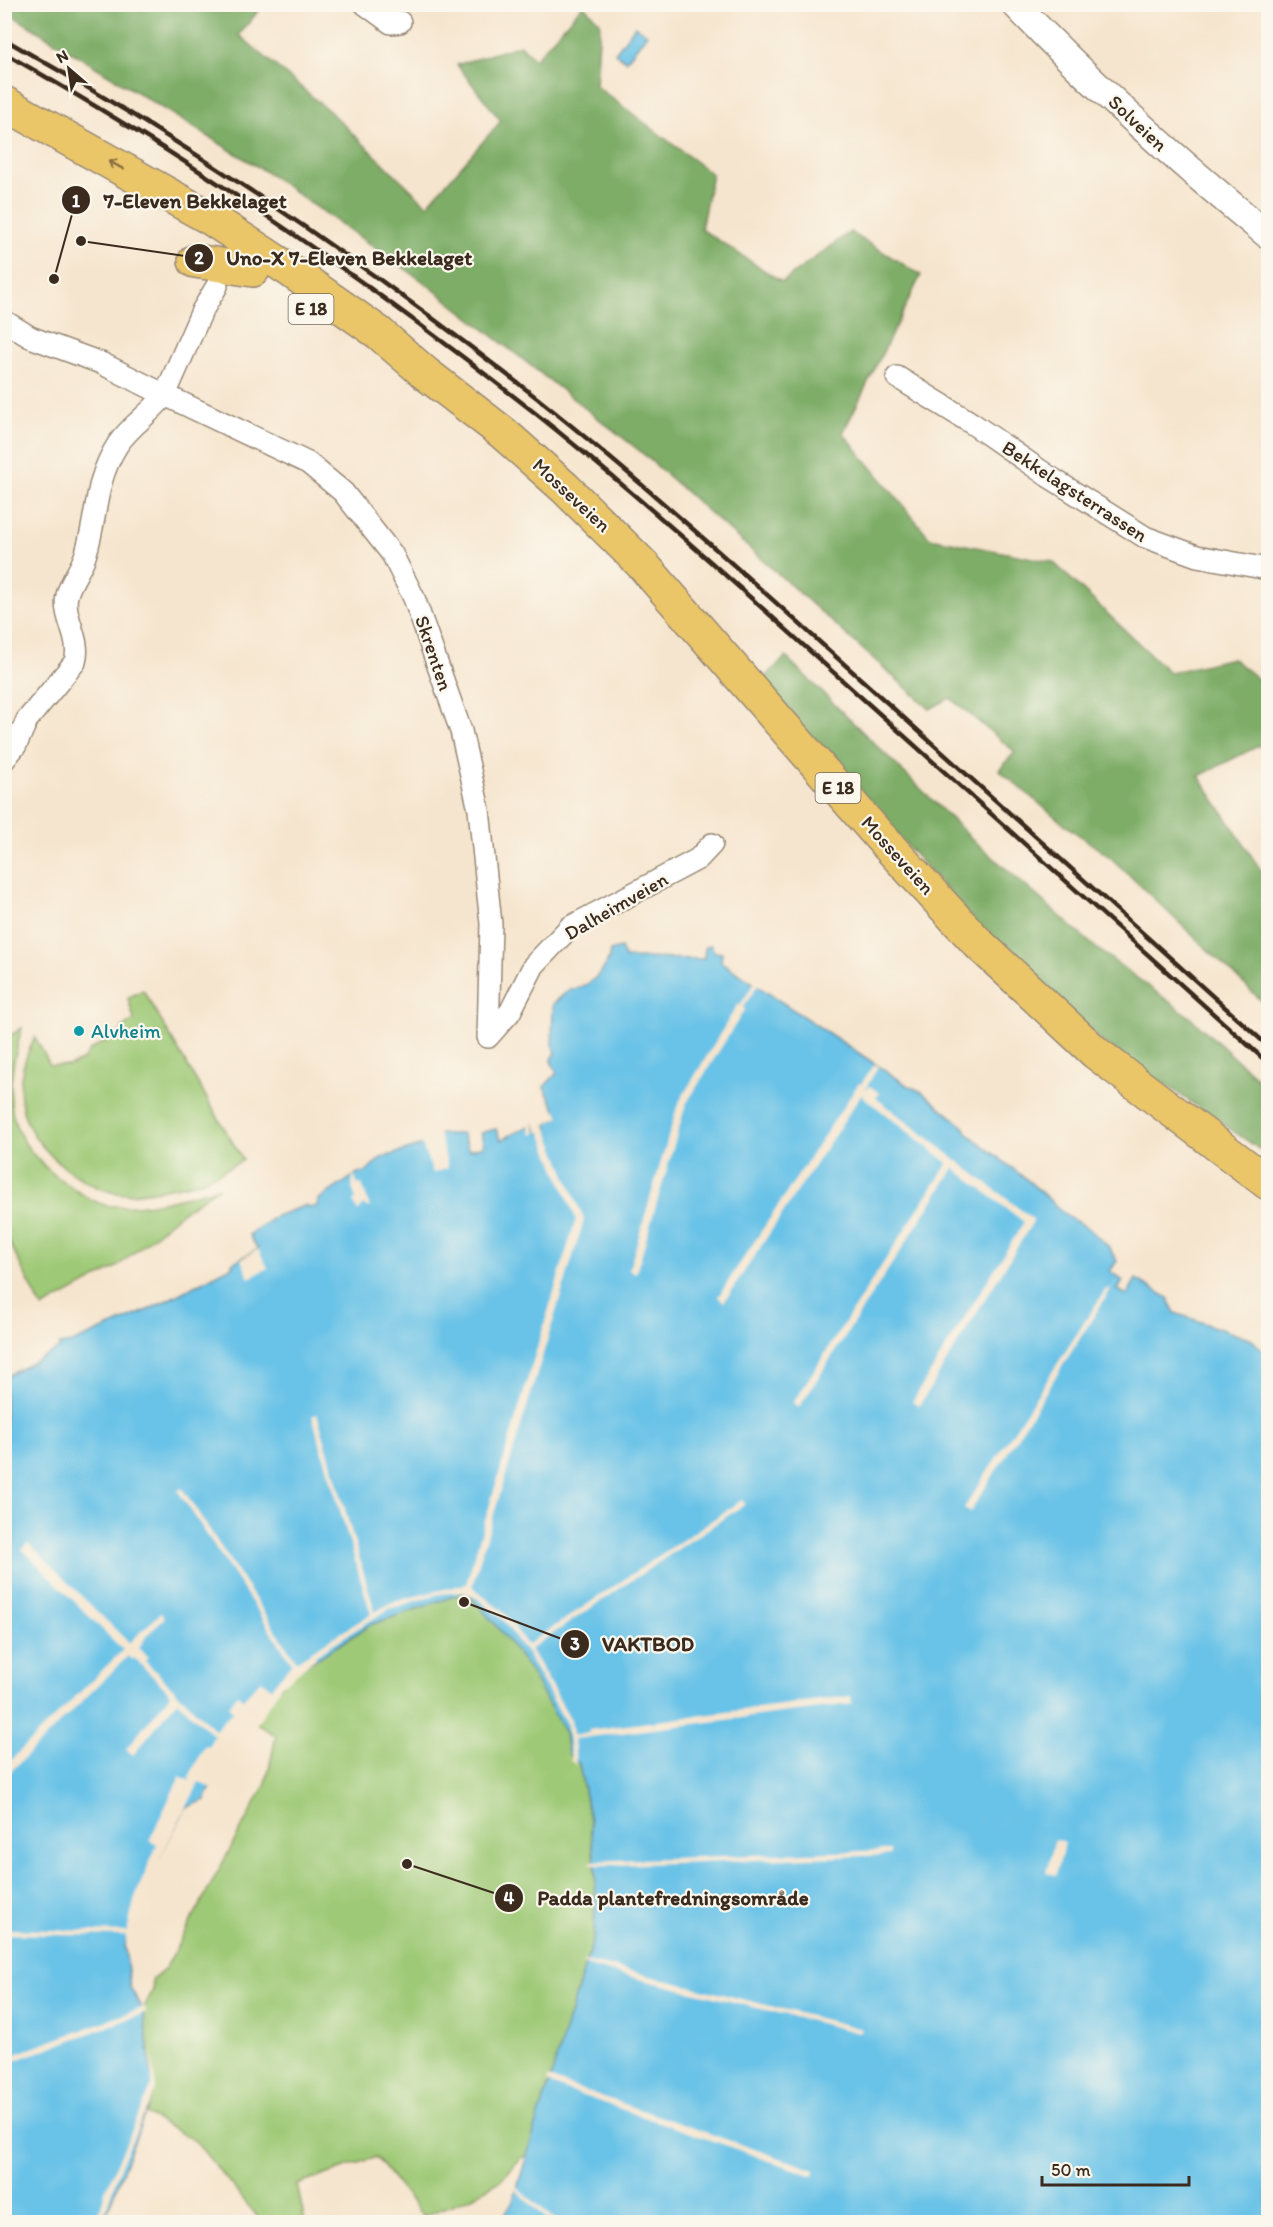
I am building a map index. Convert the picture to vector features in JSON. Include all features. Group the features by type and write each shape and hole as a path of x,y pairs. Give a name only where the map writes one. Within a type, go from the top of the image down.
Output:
{"highway":[{"name":"Mosseveien","path":"4,103 210,218 379,333 425,373 503,433 604,524 680,604 888,845 978,943 1029,993 1104,1060 1269,1184"},
{"name":"Mosseveien","path":"4,129 135,200 253,270 370,348 425,373"},
{"name":"E 18","path":"195,261 253,270"}],"street":[{"path":"365,4 391,23 400,22"},
{"name":"Solveien","path":"1015,4 1077,67 1180,162 1269,235"},
{"path":"4,760 16,745 27,720 75,662 77,649 67,612 67,595 87,550 96,496 104,469 128,431 154,410 165,395 202,311 217,286"},
{"name":"Skrenten","path":"4,321 30,337 101,363 308,463 343,492 392,554 414,597 461,731 479,810 491,924 488,1037"},
{"name":"Bekkelagsterrassen","path":"897,377 974,424 1048,476 1145,537 1197,556 1269,569"},
{"name":"Dalheimveien","path":"488,1037 510,1012 534,965 570,927 698,860 712,844"}],"green space":[{"path":"5,4 263,5 239,35 328,110 427,205 501,121 457,65 520,45 535,59 583,5 600,22 596,86 712,174 701,229 782,282 850,232 921,275 843,433 930,538 1053,562 1170,673 1232,658 1268,687 1268,741 1199,776 1260,869 1268,874 1268,1007 1111,858 1065,825 999,770 1015,752 950,698 930,709 641,452 424,282 266,172 5,11"},
{"path":"786,657 971,838 1095,947 1190,1017 1268,1088 1268,1155 1103,1042 996,946 760,681"},
{"path":"143,990 243,1160 198,1182 125,1194 110,1192 84,1180 71,1172 40,1144 23,1112 20,1095 21,1077 26,1057 35,1037 50,1065 69,1066 83,1060 90,1050 123,1031 122,1028 134,1020 128,998"},
{"path":"22,1028 12,1074 13,1114 18,1132 29,1149 64,1182 87,1197 113,1206 152,1204 218,1188 181,1213 117,1267 42,1308 5,1234 5,1039"},
{"path":"467,1593 536,1660 579,1764 590,1821 596,1880 594,1936 527,2157 522,2157 500,2181 472,2197 423,2216 376,2157 297,2185 305,2222 262,2222 195,2141 146,2114 154,2090 143,2010 153,1990 152,1980 165,1969 266,1783 276,1736 255,1722 274,1694 292,1674 381,1614 442,1594"}],"water":[{"path":"635,26 647,34 626,61 615,53"},
{"path":"710,945 715,952 722,953 721,962 907,1085 922,1092 965,1128 967,1133 1030,1182 1068,1217 1088,1228 1109,1247 1117,1261 1110,1271 1123,1281 1118,1290 1127,1295 1136,1279 1168,1298 1175,1313 1252,1340 1268,1355 1268,2222 500,2222 513,2201 594,1936 596,1874 590,1821 579,1764 568,1754 565,1733 527,1666 500,1630 468,1594 463,1593 370,1625 288,1677 220,1756 205,1800 186,1808 133,1913 125,1947 130,1987 143,2010 154,2090 103,2222 5,2222 5,1377 60,1348 59,1345 72,1343 148,1310 233,1266 232,1263 258,1249 249,1235 276,1216 307,1205 309,1208 317,1206 318,1200 358,1173 366,1172 381,1158 420,1146 440,1134 462,1134 469,1150 484,1146 481,1133 496,1129 501,1140 529,1126 532,1121 539,1133 548,1128 546,1124 559,1117 544,1087 557,1073 551,1061 556,1052 552,1045 553,1004 570,989 583,986 596,977 606,964 610,951 621,948 625,958 704,959 705,947"}],"pier":[{"path":"755,982 758,985 743,1007 745,1009 686,1104 636,1273 629,1270 678,1104 738,1004 740,1005"},
{"path":"875,1064 878,1066 865,1090 870,1086 879,1093 876,1098 1034,1220 919,1406 912,1402 1024,1222 954,1168 799,1407 793,1403 948,1163 861,1095 724,1302 718,1297 859,1083 861,1084"},
{"path":"556,1110 560,1117 546,1124 547,1129 584,1220 472,1586 506,1615 527,1645 742,1500 745,1504 530,1649 571,1720 573,1735 589,1733 589,1730 851,1696 852,1704 574,1739 576,1765 571,1761 567,1725 529,1657 503,1620 477,1598 462,1592 439,1594 389,1609 315,1655 316,1658 281,1686 256,1725 222,1757 213,1788 199,1783 160,1858 136,1914 128,1948 131,1970 127,1964 126,1936 5,1934 5,1929 127,1932 135,1897 157,1845 149,1841 180,1776 190,1781 189,1777 205,1745 208,1746 214,1736 177,1701 133,1755 126,1749 171,1694 134,1658 132,1660 128,1656 5,1777 5,1766 123,1650 22,1549 28,1543 129,1643 161,1613 165,1617 147,1635 139,1648 148,1657 145,1661 215,1730 233,1711 228,1706 238,1694 243,1699 261,1680 271,1688 292,1663 178,1491 182,1488 296,1661 371,1614 312,1416 317,1414 375,1612 395,1601 466,1584 576,1219 541,1132 539,1133 533,1121 536,1133 532,1135 528,1122 535,1118 540,1129 544,1127 544,1122 556,1116 553,1111"},
{"path":"439,1133 448,1168 433,1173 421,1142"},
{"path":"353,1173 358,1185 362,1184 370,1208 363,1205 358,1212 353,1201 356,1200 352,1187"},
{"path":"258,1249 268,1268 249,1278 241,1259"},
{"path":"1118,1278 970,1512 964,1508 1106,1289 1109,1290"},
{"path":"1055,1839 1065,1842 1056,1875 1046,1873"},
{"path":"890,1850 890,1855 613,1865 592,1865 591,1861"},
{"path":"584,1961 862,2029 860,2033 603,1970 583,1964"},
{"path":"145,2007 146,2012 137,2016 5,2064 5,2058"},
{"path":"151,2048 156,2089 121,2164 102,2222 97,2222 106,2188 152,2085"},
{"path":"548,2078 815,2170 814,2176 563,2089 547,2082"},
{"path":"515,2185 558,2222 550,2222 514,2188"}],"railway":[{"path":"4,39 143,121 278,208 409,301 537,398 743,573 1268,1046"},
{"path":"4,53 141,134 274,221 404,313 530,409 698,551 1268,1063"}],"place":[{"name":"Uno-X 7-Eleven Bekkelaget","path":"81,241"},
{"name":"7-Eleven Bekkelaget","path":"54,279"},
{"name":"Alvheim","path":"79,1031"},
{"name":"VAKTBOD","path":"464,1602"},
{"name":"Padda plantefredningsområde","path":"407,1864"}]}
